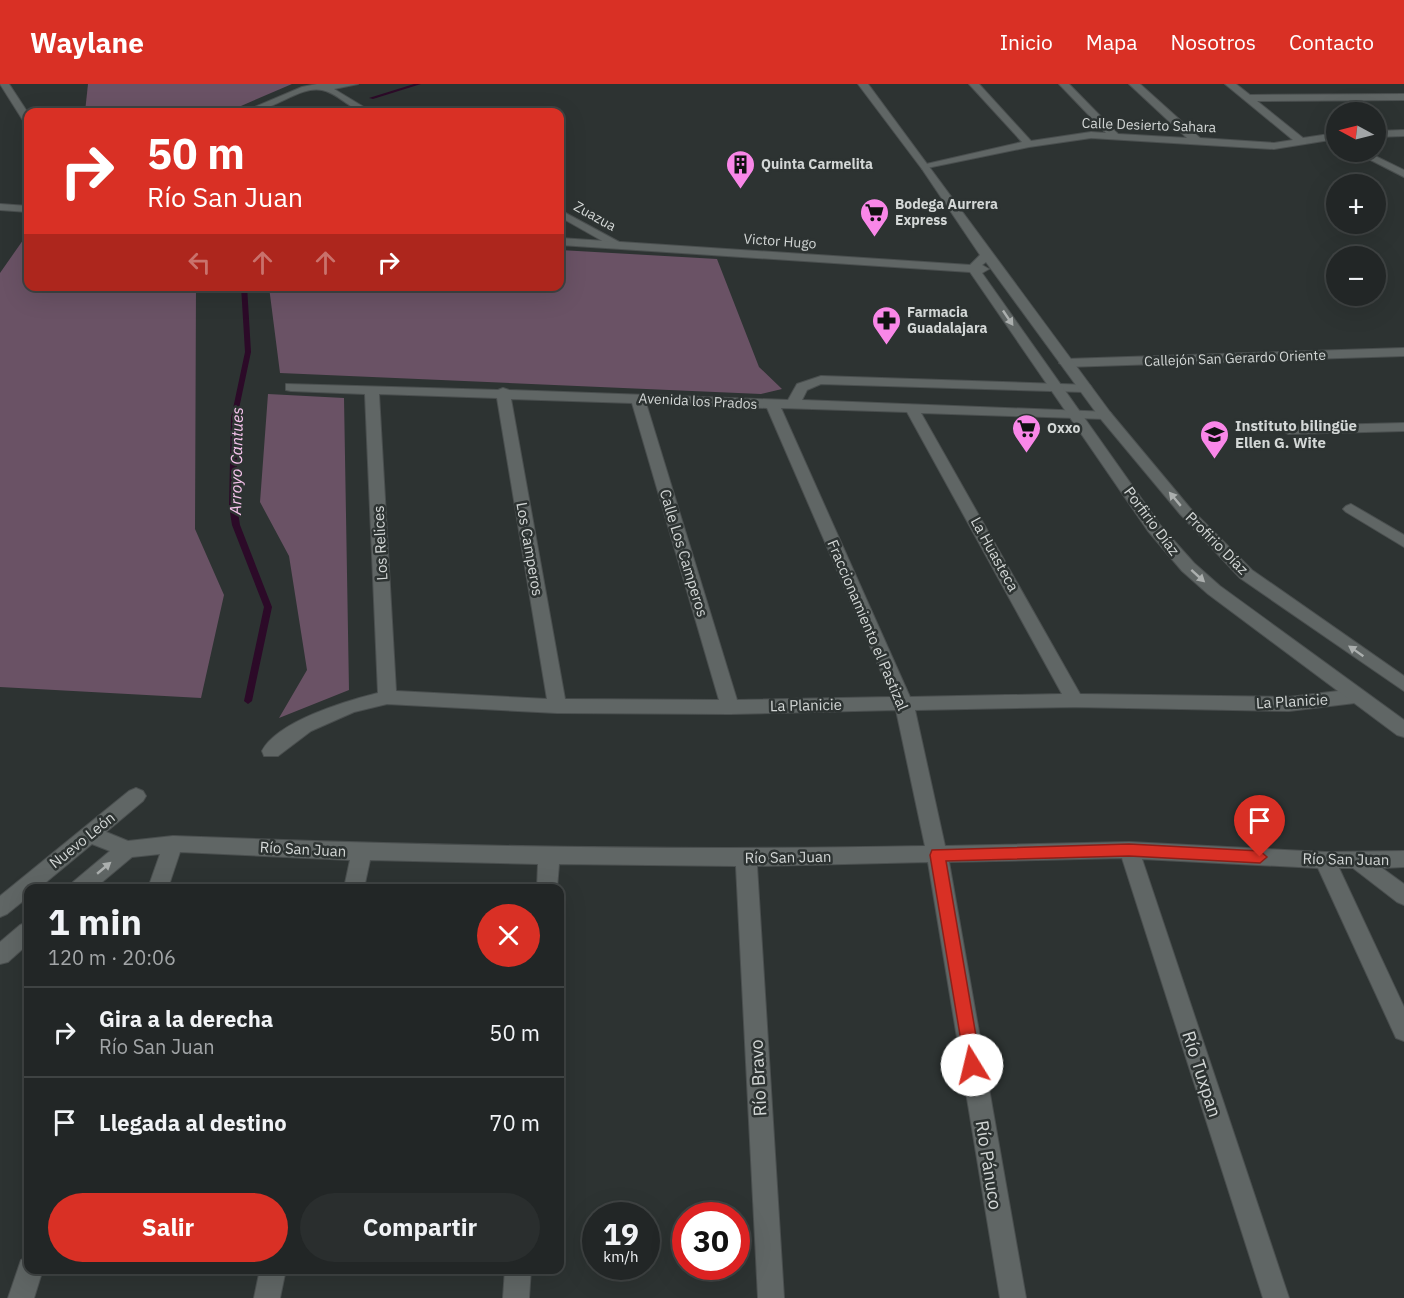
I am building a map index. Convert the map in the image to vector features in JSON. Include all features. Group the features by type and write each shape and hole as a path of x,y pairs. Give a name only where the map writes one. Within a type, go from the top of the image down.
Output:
{"street":[{"path":"4,84 24,114"},
{"path":"257,108 291,93 321,85 353,84"},
{"path":"863,84 926,167 986,255 1066,363"},
{"path":"974,84 1029,144"},
{"path":"1064,84 1115,135"},
{"path":"1134,84 1197,141"},
{"path":"1230,84 1303,143"},
{"path":"321,85 360,108"},
{"path":"1248,98 1404,97"},
{"path":"1386,134 1404,133"},
{"name":"Calle Desierto Sahara","path":"926,167 1029,144 1077,137 1115,135 1274,146 1326,139"},
{"path":"1380,162 1404,174"},
{"path":"0,207 24,209"},
{"name":"Zuazua","path":"564,215 617,245"},
{"path":"564,227 574,221"},
{"name":"Victor Hugo","path":"564,242 998,270"},
{"path":"973,268 986,255"},
{"name":"Porfirio Díaz","path":"973,268 1054,387 1155,528 1188,567 1214,590 1404,730"},
{"name":"Callejón San Gerardo Oriente","path":"1066,363 1404,352"},
{"name":"Profirio Díaz","path":"1066,363 1105,415 1185,511 1246,574 1404,685"},
{"path":"795,406 796,393 805,384 821,380 1085,388"},
{"name":"Avenida los Prados","path":"291,387 503,392 795,406 1105,415"},
{"name":"Los Relices","path":"372,389 387,698"},
{"name":"Los Camperos","path":"503,392 557,706"},
{"name":"Calle Los Camperos","path":"638,399 730,707"},
{"name":"Fraccionamiento el Pastizal","path":"773,405 904,703 937,855"},
{"name":"La Huasteca","path":"912,409 1075,700"},
{"path":"1288,430 1404,427"},
{"path":"1351,509 1404,542"},
{"name":"La Planicie","path":"271,751 304,726 349,706 387,698 557,706 730,707 1075,700 1288,704 1355,696"},
{"name":"Nuevo León","path":"29,884 136,796"},
{"path":"89,834 128,849 173,844 159,884"},
{"name":"Río San Juan","path":"173,844 362,852 549,856 746,858 1129,850 1325,860 1404,860"},
{"path":"85,884 128,849"},
{"name":"Río Tuxpan","path":"1129,850 1276,1298"},
{"path":"355,884 362,852"},
{"name":"Río Pánuco","path":"937,855 1013,1298"},
{"path":"547,884 549,856"},
{"name":"Río Bravo","path":"746,858 771,1298"},
{"path":"1325,860 1404,1031"},
{"path":"1359,861 1404,896"},
{"name":"Nuevo León","path":"0,908 24,888"},
{"path":"0,955 24,934"},
{"path":"21,1298 28,1274"},
{"path":"267,1298 272,1274"},
{"path":"516,1298 518,1274"}],"shaded area":[{"path":"88,84 292,84 236,108 85,108"},
{"path":"24,239 24,291 196,291 195,529 224,595 201,698 0,687 0,273"},
{"path":"564,250 717,259 759,367 782,389 761,394 280,373 270,291 564,291"},
{"path":"268,394 344,398 349,690 279,718 307,670 289,556 260,502"}],"waterway":[{"name":"Arroyo Cantues","path":"371,98 419,84"},
{"name":"Arroyo Cantues","path":"244,291 248,352 234,418 233,506 236,525 268,607 248,701"}],"place":[{"name":"Quinta Carmelita","path":"740,190"},
{"name":"Bodega Aurrera Express","path":"874,238"},
{"name":"Farmacia Guadalajara","path":"886,346"},
{"name":"Oxxo","path":"1026,454"},
{"name":"Instituto bilingüe Ellen G. Wite","path":"1214,460"}],"route":[{"path":"972,1065 937,855 1129,850 1260,857"}]}
